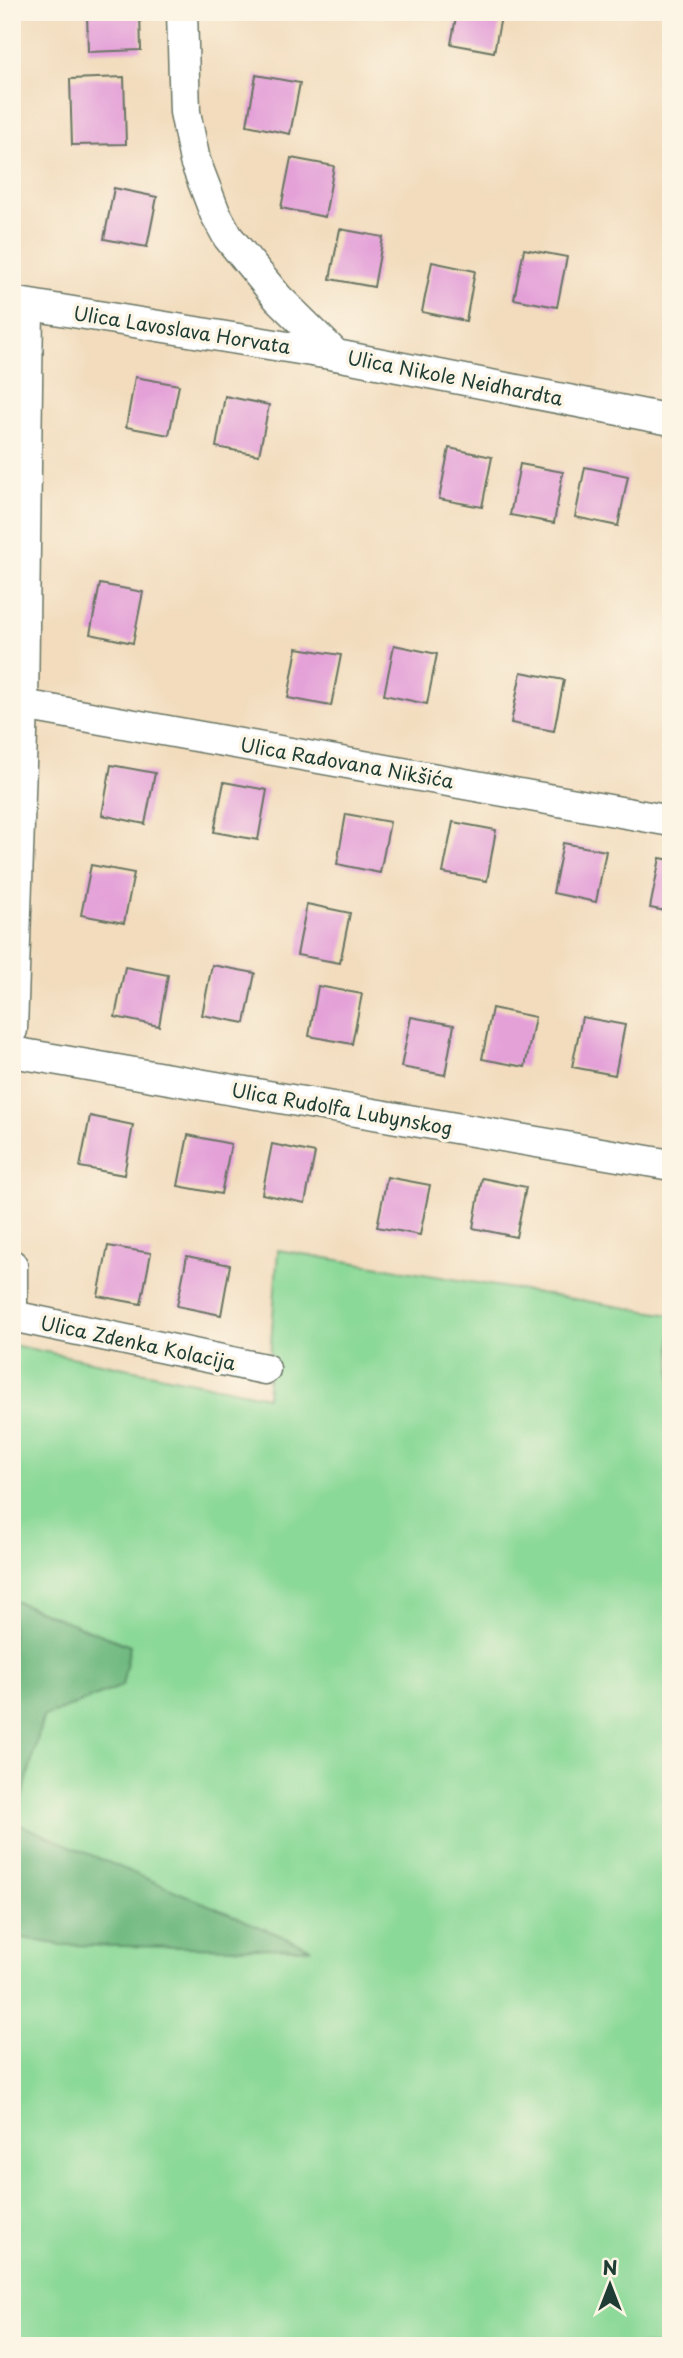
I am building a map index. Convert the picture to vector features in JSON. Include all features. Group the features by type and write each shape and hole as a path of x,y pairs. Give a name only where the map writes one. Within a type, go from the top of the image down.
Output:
{"street":[{"name":"Ulica Nikole Neidhardta","path":"182,12 185,113 195,161 215,213 228,237 278,298 336,355 671,420"},
{"name":"Ulica Lavoslava Horvata","path":"12,1030 23,705 20,304 336,355"},
{"name":"Ulica Radovana Nikšića","path":"23,705 671,821"},
{"name":"Ulica Rudolfa Lubynskog","path":"12,1052 671,1165"},
{"path":"12,1265 12,1316"},
{"name":"Ulica Zdenka Kolacija","path":"12,1316 265,1369"}],"green space":[{"path":"278,1250 671,1315 671,2346 12,2346 12,1345 267,1397"},
{"path":"12,1600 130,1646 122,1686 43,1717 16,1823 312,1949 61,1945 12,1936"}],"building":[{"path":"87,12 140,12 141,50 88,52"},
{"path":"457,12 502,12 494,52 451,44"},
{"path":"256,75 300,83 290,134 247,125"},
{"path":"124,77 126,144 72,145 70,79"},
{"path":"291,158 334,166 325,217 281,208"},
{"path":"114,188 157,197 147,247 104,239"},
{"path":"340,229 383,237 374,287 330,279"},
{"path":"524,249 567,257 557,307 514,299"},
{"path":"432,262 475,271 466,321 422,312"},
{"path":"135,377 179,385 169,435 126,427"},
{"path":"225,396 269,405 259,455 216,447"},
{"path":"449,448 492,457 482,507 439,499"},
{"path":"520,464 563,472 554,523 510,515"},
{"path":"585,467 628,476 618,526 575,517"},
{"path":"100,584 143,592 133,643 90,634"},
{"path":"394,645 437,654 427,704 384,695"},
{"path":"297,648 341,655 331,706 288,698"},
{"path":"521,672 564,680 554,731 511,723"},
{"path":"111,765 155,773 145,824 102,815"},
{"path":"224,782 267,790 258,840 214,832"},
{"path":"346,814 390,822 380,873 337,864"},
{"path":"453,822 496,830 487,881 443,873"},
{"path":"563,843 606,851 596,902 553,893"},
{"path":"660,858 671,860 671,912 650,908"},
{"path":"91,865 134,873 124,923 81,915"},
{"path":"307,904 350,913 340,963 297,955"},
{"path":"212,965 255,973 245,1023 202,1015"},
{"path":"125,967 168,975 159,1026 115,1017"},
{"path":"318,986 362,994 352,1044 309,1036"},
{"path":"492,1008 535,1017 525,1067 482,1059"},
{"path":"411,1017 454,1025 445,1075 401,1067"},
{"path":"582,1017 625,1025 615,1075 572,1067"},
{"path":"90,1116 133,1125 124,1175 80,1167"},
{"path":"188,1135 231,1144 221,1194 178,1186"},
{"path":"272,1144 315,1153 305,1203 262,1194"},
{"path":"387,1177 430,1185 420,1235 377,1227"},
{"path":"482,1178 526,1187 516,1237 473,1228"},
{"path":"108,1246 151,1253 141,1304 98,1296"},
{"path":"187,1256 230,1265 221,1315 177,1306"}]}
